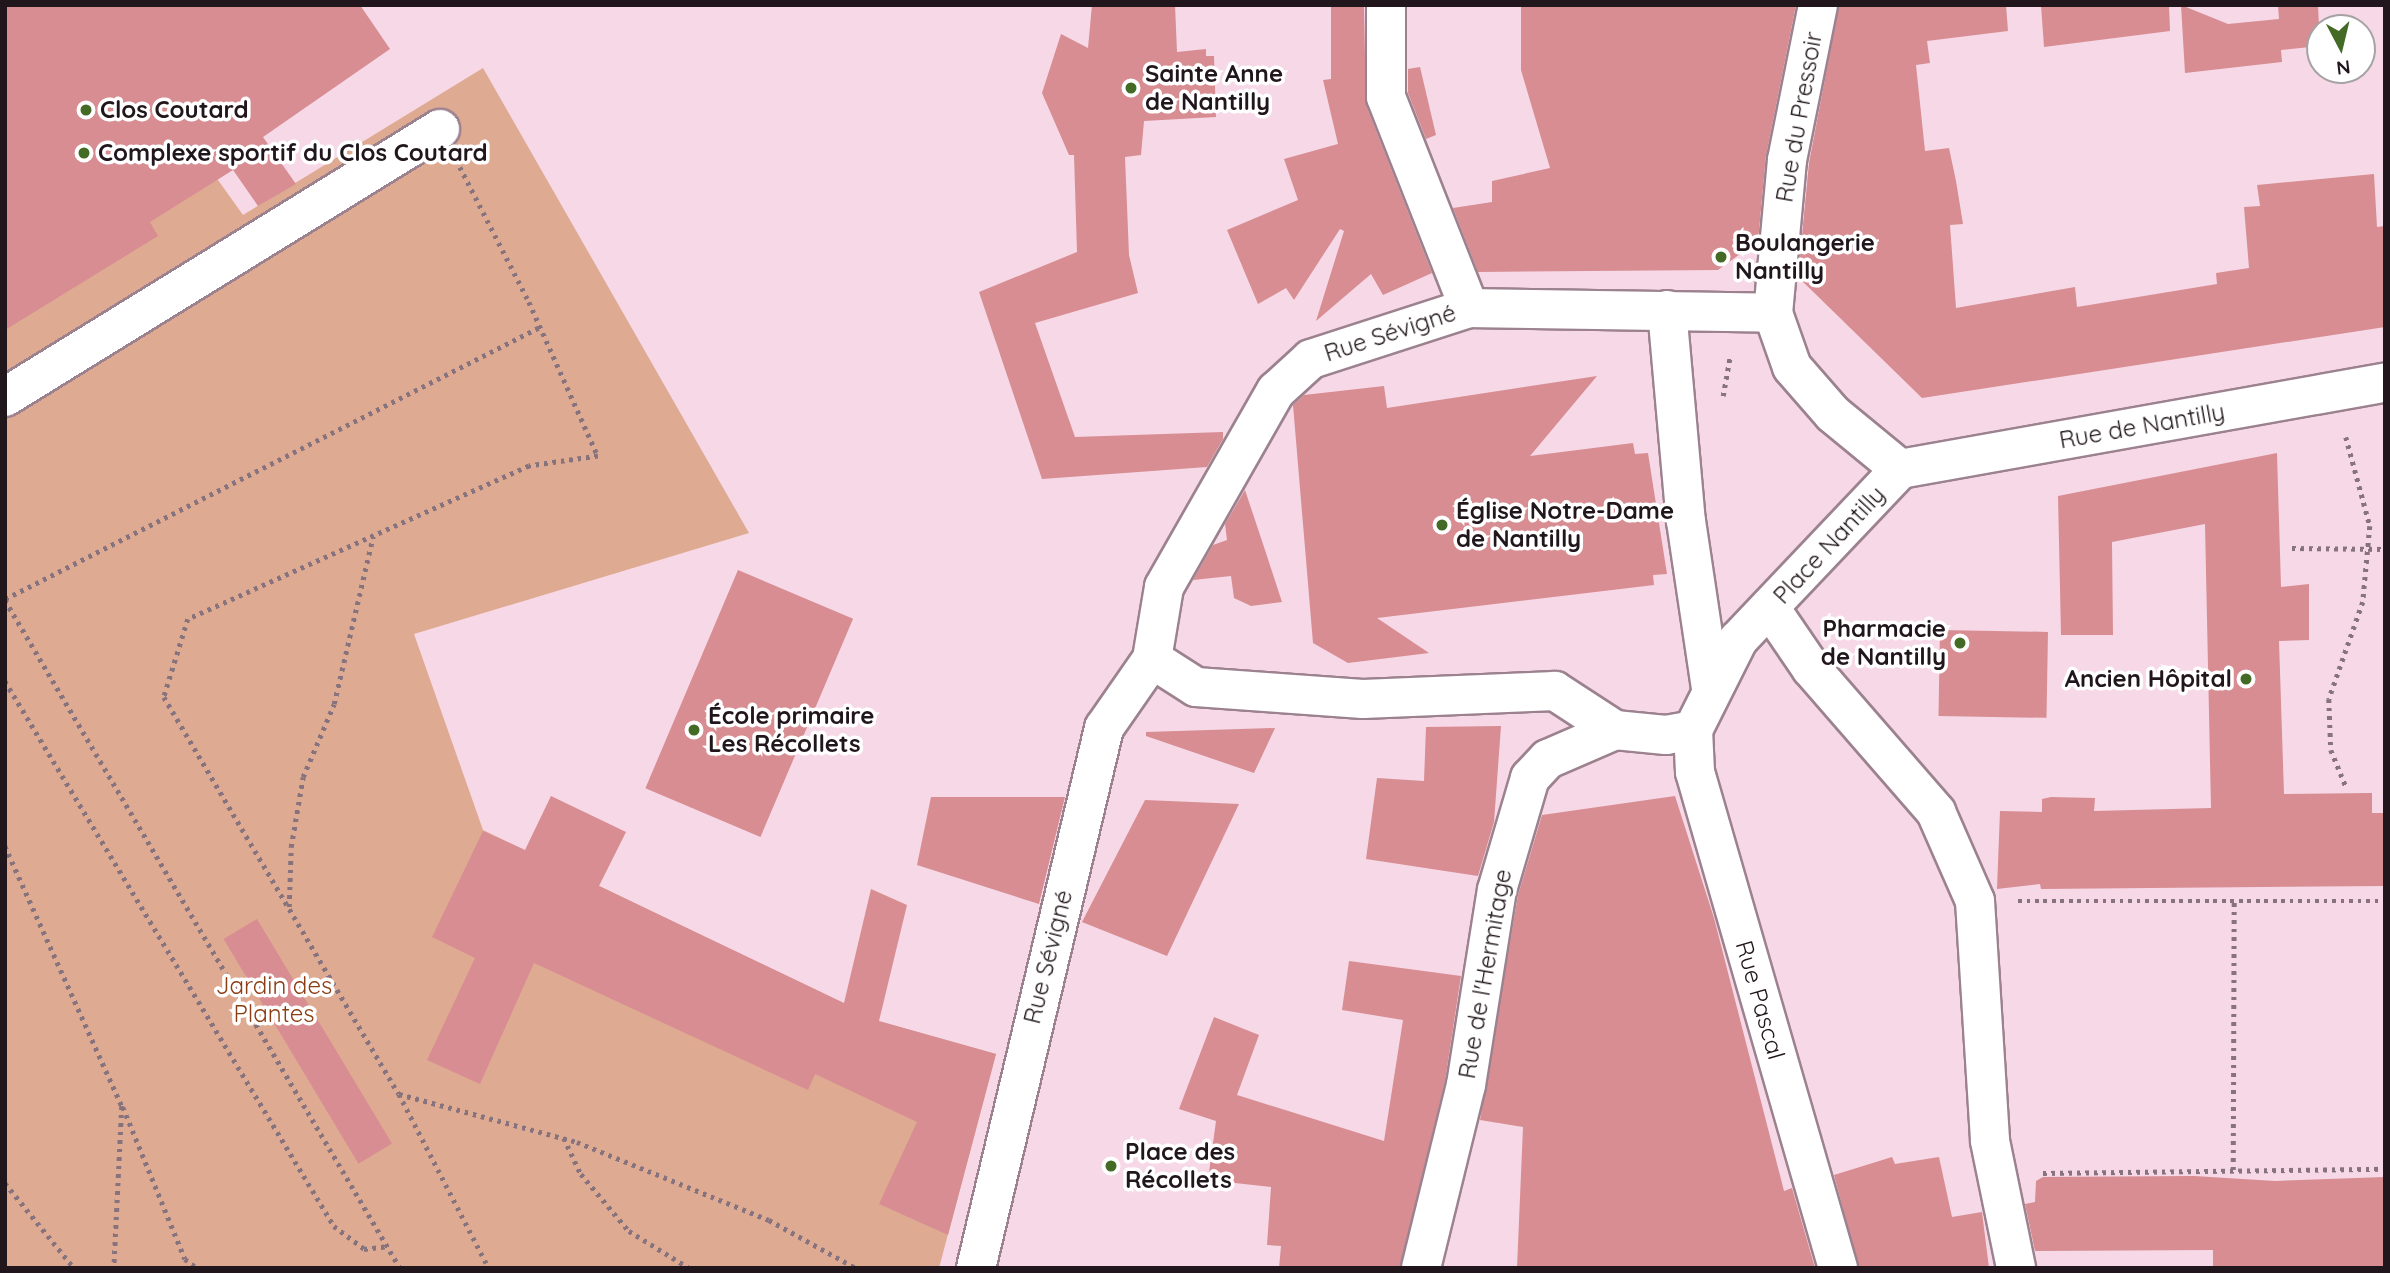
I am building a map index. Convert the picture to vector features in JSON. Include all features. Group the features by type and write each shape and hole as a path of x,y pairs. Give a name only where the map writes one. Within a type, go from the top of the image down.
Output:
{"street":[{"path":"1386,5 1385,97 1469,308"},
{"name":"Rue du Pressoir","path":"1756,313 1818,5"},
{"path":"5,397 440,129"},
{"name":"Rue Sévigné","path":"976,1268 1104,729 1152,659 1164,587 1276,391 1311,359 1469,308 1756,313"},
{"path":"1667,310 1686,521 1711,689"},
{"name":"Place Nantilly","path":"1693,730 1711,689 1738,640 1900,469 1833,414 1792,367 1756,313"},
{"name":"Rue de Nantilly","path":"1900,469 2385,383"},
{"path":"1770,608 1811,668 1936,812 1975,901 1994,1174 2016,1268"},
{"path":"1152,659 1196,687 1363,699 1555,691 1615,730 1666,735 1693,730"},
{"name":"Rue de l'Hermitage","path":"1421,1268 1466,1085 1497,890 1530,778 1548,759 1615,730"},
{"name":"Rue Pascal","path":"1693,730 1695,772 1838,1268"}],"path":[{"path":"440,129 540,327 598,456 529,466 188,619 164,697 399,1094 489,1268"},
{"path":"1721,402 1756,313"},
{"path":"400,1268 5,599 540,327"},
{"path":"2333,392 2366,495 2371,549 2363,602 2329,699 2331,750 2347,789"},
{"path":"289,908 290,847 303,777 334,704 373,536"},
{"path":"2292,548 2385,549"},
{"path":"5,681 334,1226 364,1249 387,1246"},
{"path":"5,846 122,1106 185,1259 197,1268"},
{"path":"1975,901 2385,901"},
{"path":"2233,1170 2234,901"},
{"path":"399,1094 564,1138 769,1220 856,1268"},
{"path":"114,1268 122,1106"},
{"path":"564,1138 581,1174 629,1231 689,1268"},
{"path":"1994,1174 2385,1169"},
{"path":"5,1183 74,1268"}],"green space":[{"name":"Jardin des Plantes","path":"5,5 102,18 243,215 483,68 749,533 414,634 483,830 855,1009 853,1014 996,1054 939,1268 5,1268"}],"building":[{"path":"5,5 360,5 390,49 263,137 296,184 258,206 233,170 150,222 158,236 5,330"},
{"path":"1092,5 1175,5 1177,52 1206,49 1206,56 1214,56 1216,117 1144,121 1141,155 1125,157 1129,255 1138,293 1035,323 1075,437 1223,432 1223,439 1207,467 1042,479 979,292 1077,252 1074,155 1069,155 1042,93 1061,34 1088,48"},
{"path":"1331,5 1364,5 1366,105 1432,273 1383,295 1371,274 1316,321 1344,231 1340,229 1294,300 1286,288 1258,304 1227,230 1298,200 1284,159 1338,144 1323,80 1331,79"},
{"path":"1521,5 1796,5 1766,156 1758,241 1718,270 1478,272 1453,208 1492,202 1492,181 1550,168 1521,70"},
{"path":"1839,5 2006,5 2008,31 1927,41 1930,63 1916,65 1925,151 1949,148 1956,181 1963,224 1950,225 1956,308 2075,287 2077,307 2217,284 2216,273 2249,268 2244,207 2260,206 2257,185 2374,174 2377,227 2385,226 2385,327 1922,398 1798,277 1809,163"},
{"path":"2041,5 2169,5 2170,31 2044,47"},
{"path":"2181,5 2228,24 2279,19 2278,5 2318,5 2318,14 2306,14 2306,47 2281,50 2282,62 2185,73"},
{"path":"1420,67 1436,135 1426,139 1408,93 1408,69"},
{"name":"Église Notre-Dame de Nantilly","path":"1597,376 1530,456 1633,443 1635,454 1648,453 1667,574 1653,575 1654,585 1377,618 1429,653 1348,663 1313,643 1293,405 1304,395 1384,386 1387,408"},
{"name":"Ancien Hôpital","path":"2277,453 2281,587 2309,584 2309,640 2279,641 2284,794 2372,793 2372,813 2385,813 2385,886 2041,889 2040,884 1997,889 2000,811 2042,812 2042,799 2051,797 2095,798 2094,811 2211,808 2205,524 2112,542 2113,635 2061,635 2058,496"},
{"path":"1245,490 1282,602 1251,606 1234,598 1231,576 1193,580 1213,545 1227,540 1225,524"},
{"path":"738,570 853,619 760,837 645,788"},
{"path":"1940,630 2048,632 2046,718 1938,716"},
{"path":"1501,726 1494,822 1478,876 1366,859 1377,778 1424,781 1426,727"},
{"path":"1275,728 1254,773 1146,736 1146,732"},
{"path":"551,796 626,832 599,886 844,1003 871,889 907,905 879,1021 996,1054 948,1235 879,1204 917,1122 815,1074 808,1090 534,963 480,1084 427,1060 475,958 432,937 483,831 525,850"},
{"path":"1675,796 1714,918 1784,1191 1792,1188 1815,1268 1517,1268 1523,1127 1480,1120 1518,895 1542,815"},
{"path":"931,797 1065,797 1039,904 917,865"},
{"path":"1145,800 1239,804 1167,956 1082,922"},
{"path":"257,919 392,1144 359,1164 224,939"},
{"path":"1349,961 1461,976 1445,1081 1400,1268 1279,1268 1281,1246 1267,1245 1271,1187 1208,1180 1216,1121 1179,1109 1214,1017 1259,1035 1237,1095 1384,1141 1403,1020 1342,1010"},
{"path":"1892,1157 1895,1164 1939,1157 1952,1217 1982,1212 1989,1268 1859,1268 1834,1175"},
{"path":"2194,1176 2275,1181 2385,1177 2385,1268 2213,1268 2213,1250 2035,1251 2025,1204 2035,1202 2036,1181 2043,1177"}],"place":[{"name":"Sainte Anne de Nantilly","path":"1131,88"},
{"name":"Clos Coutard","path":"86,110"},
{"name":"Complexe sportif du Clos Coutard","path":"84,153"},
{"name":"Boulangerie Nantilly","path":"1721,257"},
{"name":"Église Notre-Dame de Nantilly","path":"1442,525"},
{"name":"Pharmacie de Nantilly","path":"1960,643"},
{"name":"Ancien Hôpital","path":"2246,679"},
{"name":"École primaire Les Récollets","path":"694,730"},
{"name":"Place des Récollets","path":"1111,1166"}]}
